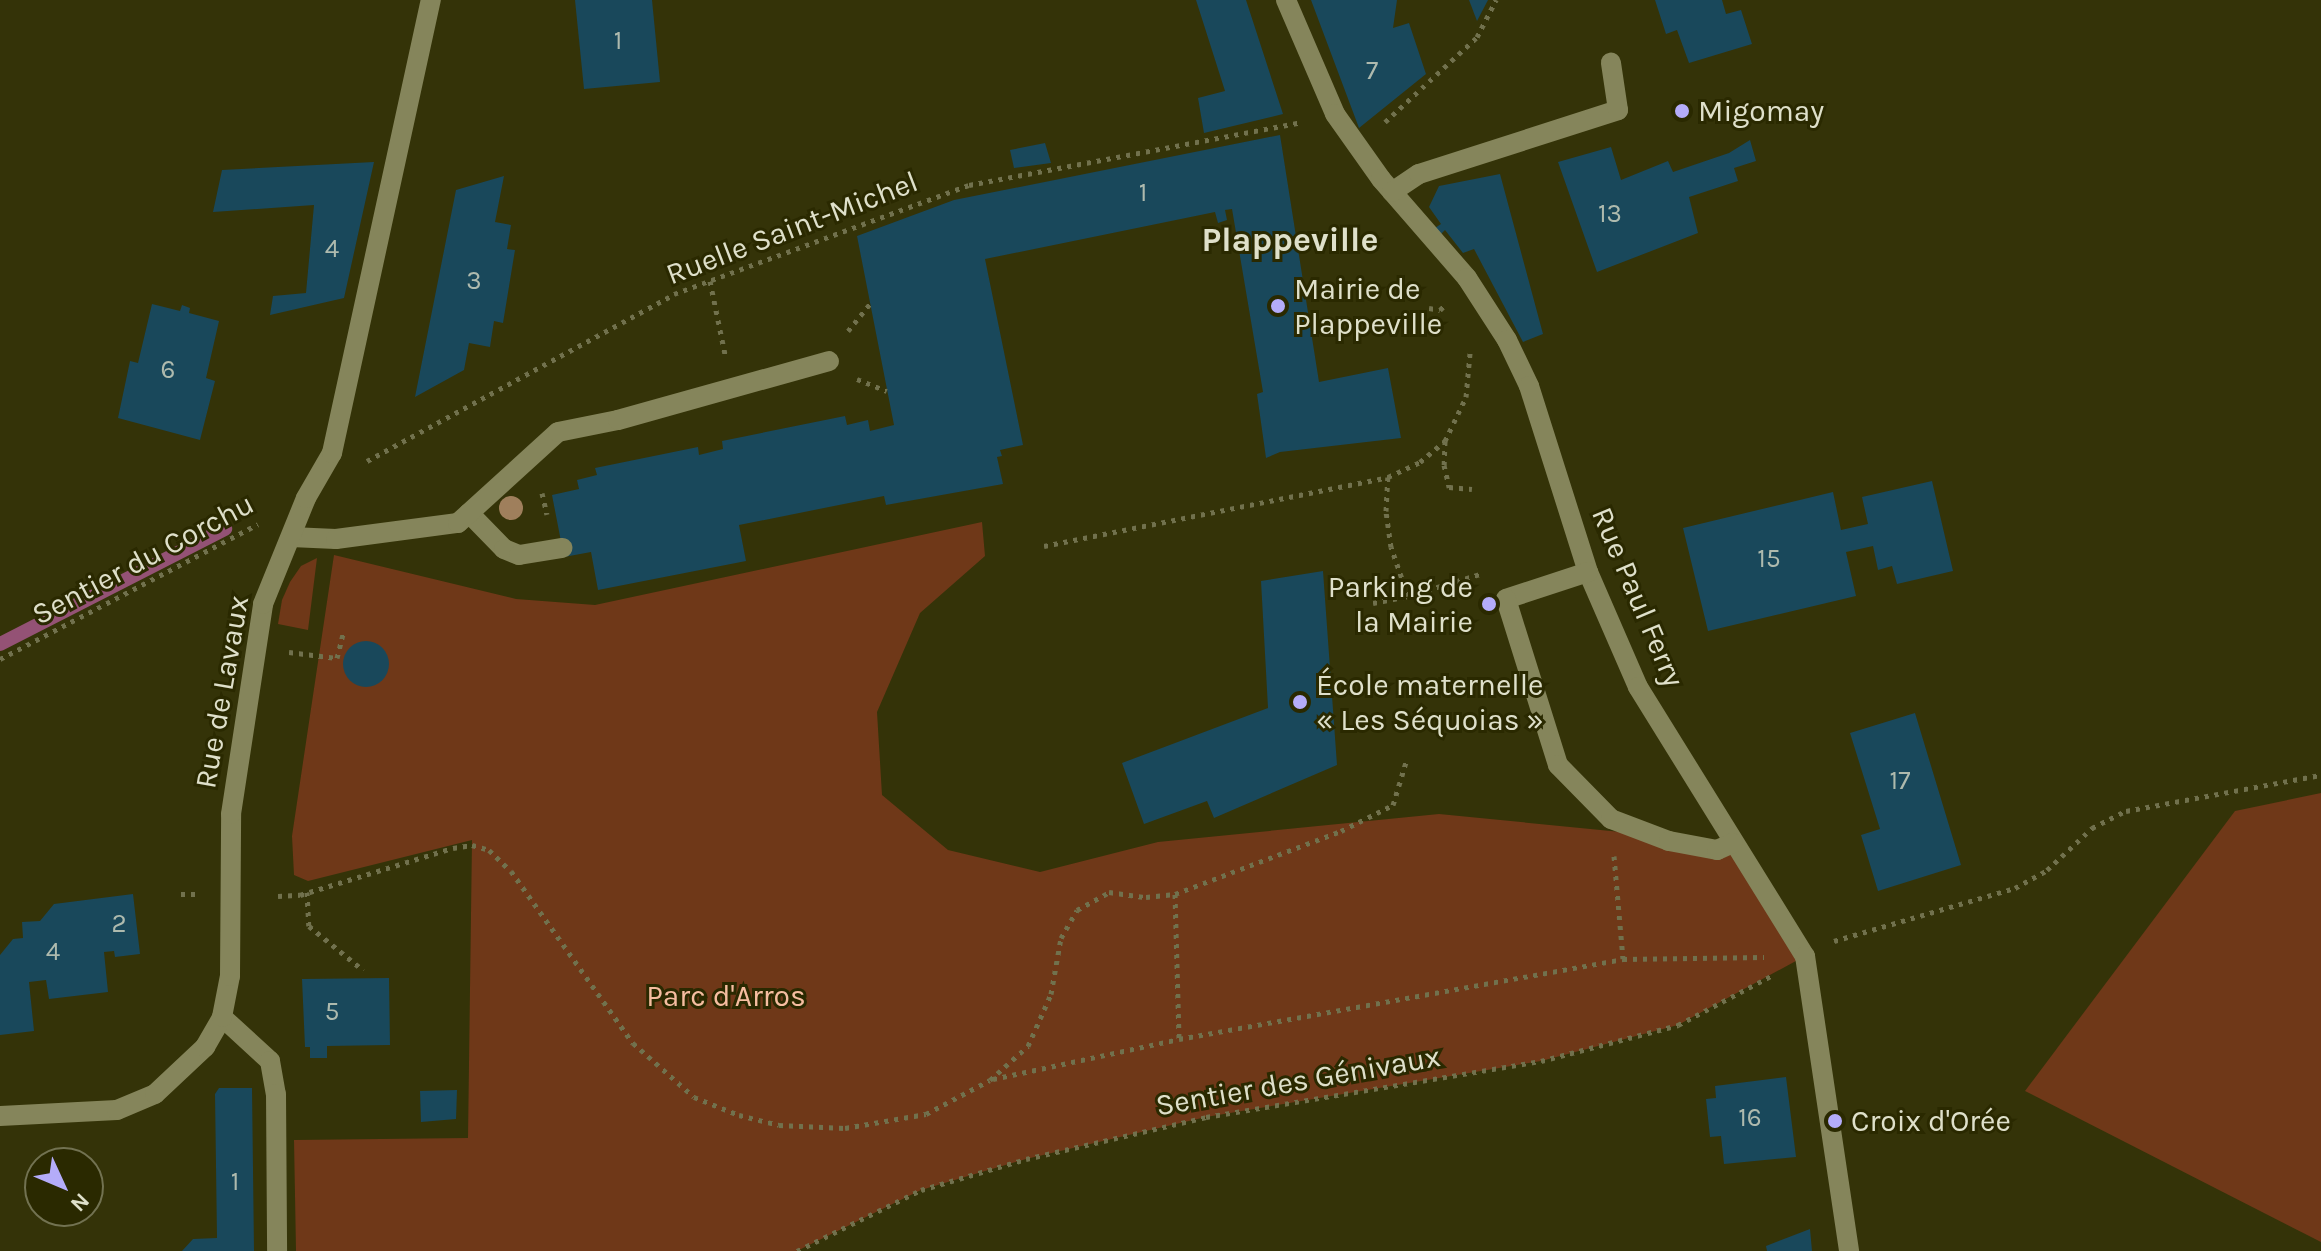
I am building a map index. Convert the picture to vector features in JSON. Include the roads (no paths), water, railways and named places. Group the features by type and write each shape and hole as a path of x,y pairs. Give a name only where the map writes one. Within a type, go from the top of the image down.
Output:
{"street":[{"name":"Rue de Lavaux","path":"222,1017 230,976 231,814 263,604 306,498 332,453 431,0"},
{"name":"Rue Paul Ferry","path":"1286,0 1335,114 1355,145 1467,278 1507,340 1529,386 1588,572 1638,687 1805,956 1849,1251"},
{"path":"1392,192 1419,174 1618,110 1611,63"},
{"path":"291,537 336,539 458,523 558,432 618,420 829,361"},
{"path":"469,513 504,549 519,555 558,549"},
{"path":"1588,572 1506,599 1558,765 1611,819 1669,841 1717,850 1733,843"},
{"path":"0,1116 117,1110 155,1094 205,1047 222,1017 270,1061 276,1094 277,1251"}],"waterway":[{"path":"0,644 225,529"}],"place":[{"name":"Migomay","path":"1682,111"},
{"name":"Mairie de Plappeville","path":"1278,306"},
{"name":"Parking de la Mairie","path":"1489,604"},
{"name":"École maternelle « Les Séquoias »","path":"1300,702"},
{"name":"Croix d'Orée","path":"1835,1121"}],"district":[{"name":"Plappeville","path":"1290,241"}],"park label":[{"name":"Parc d'Arros","path":"726,996"}]}
